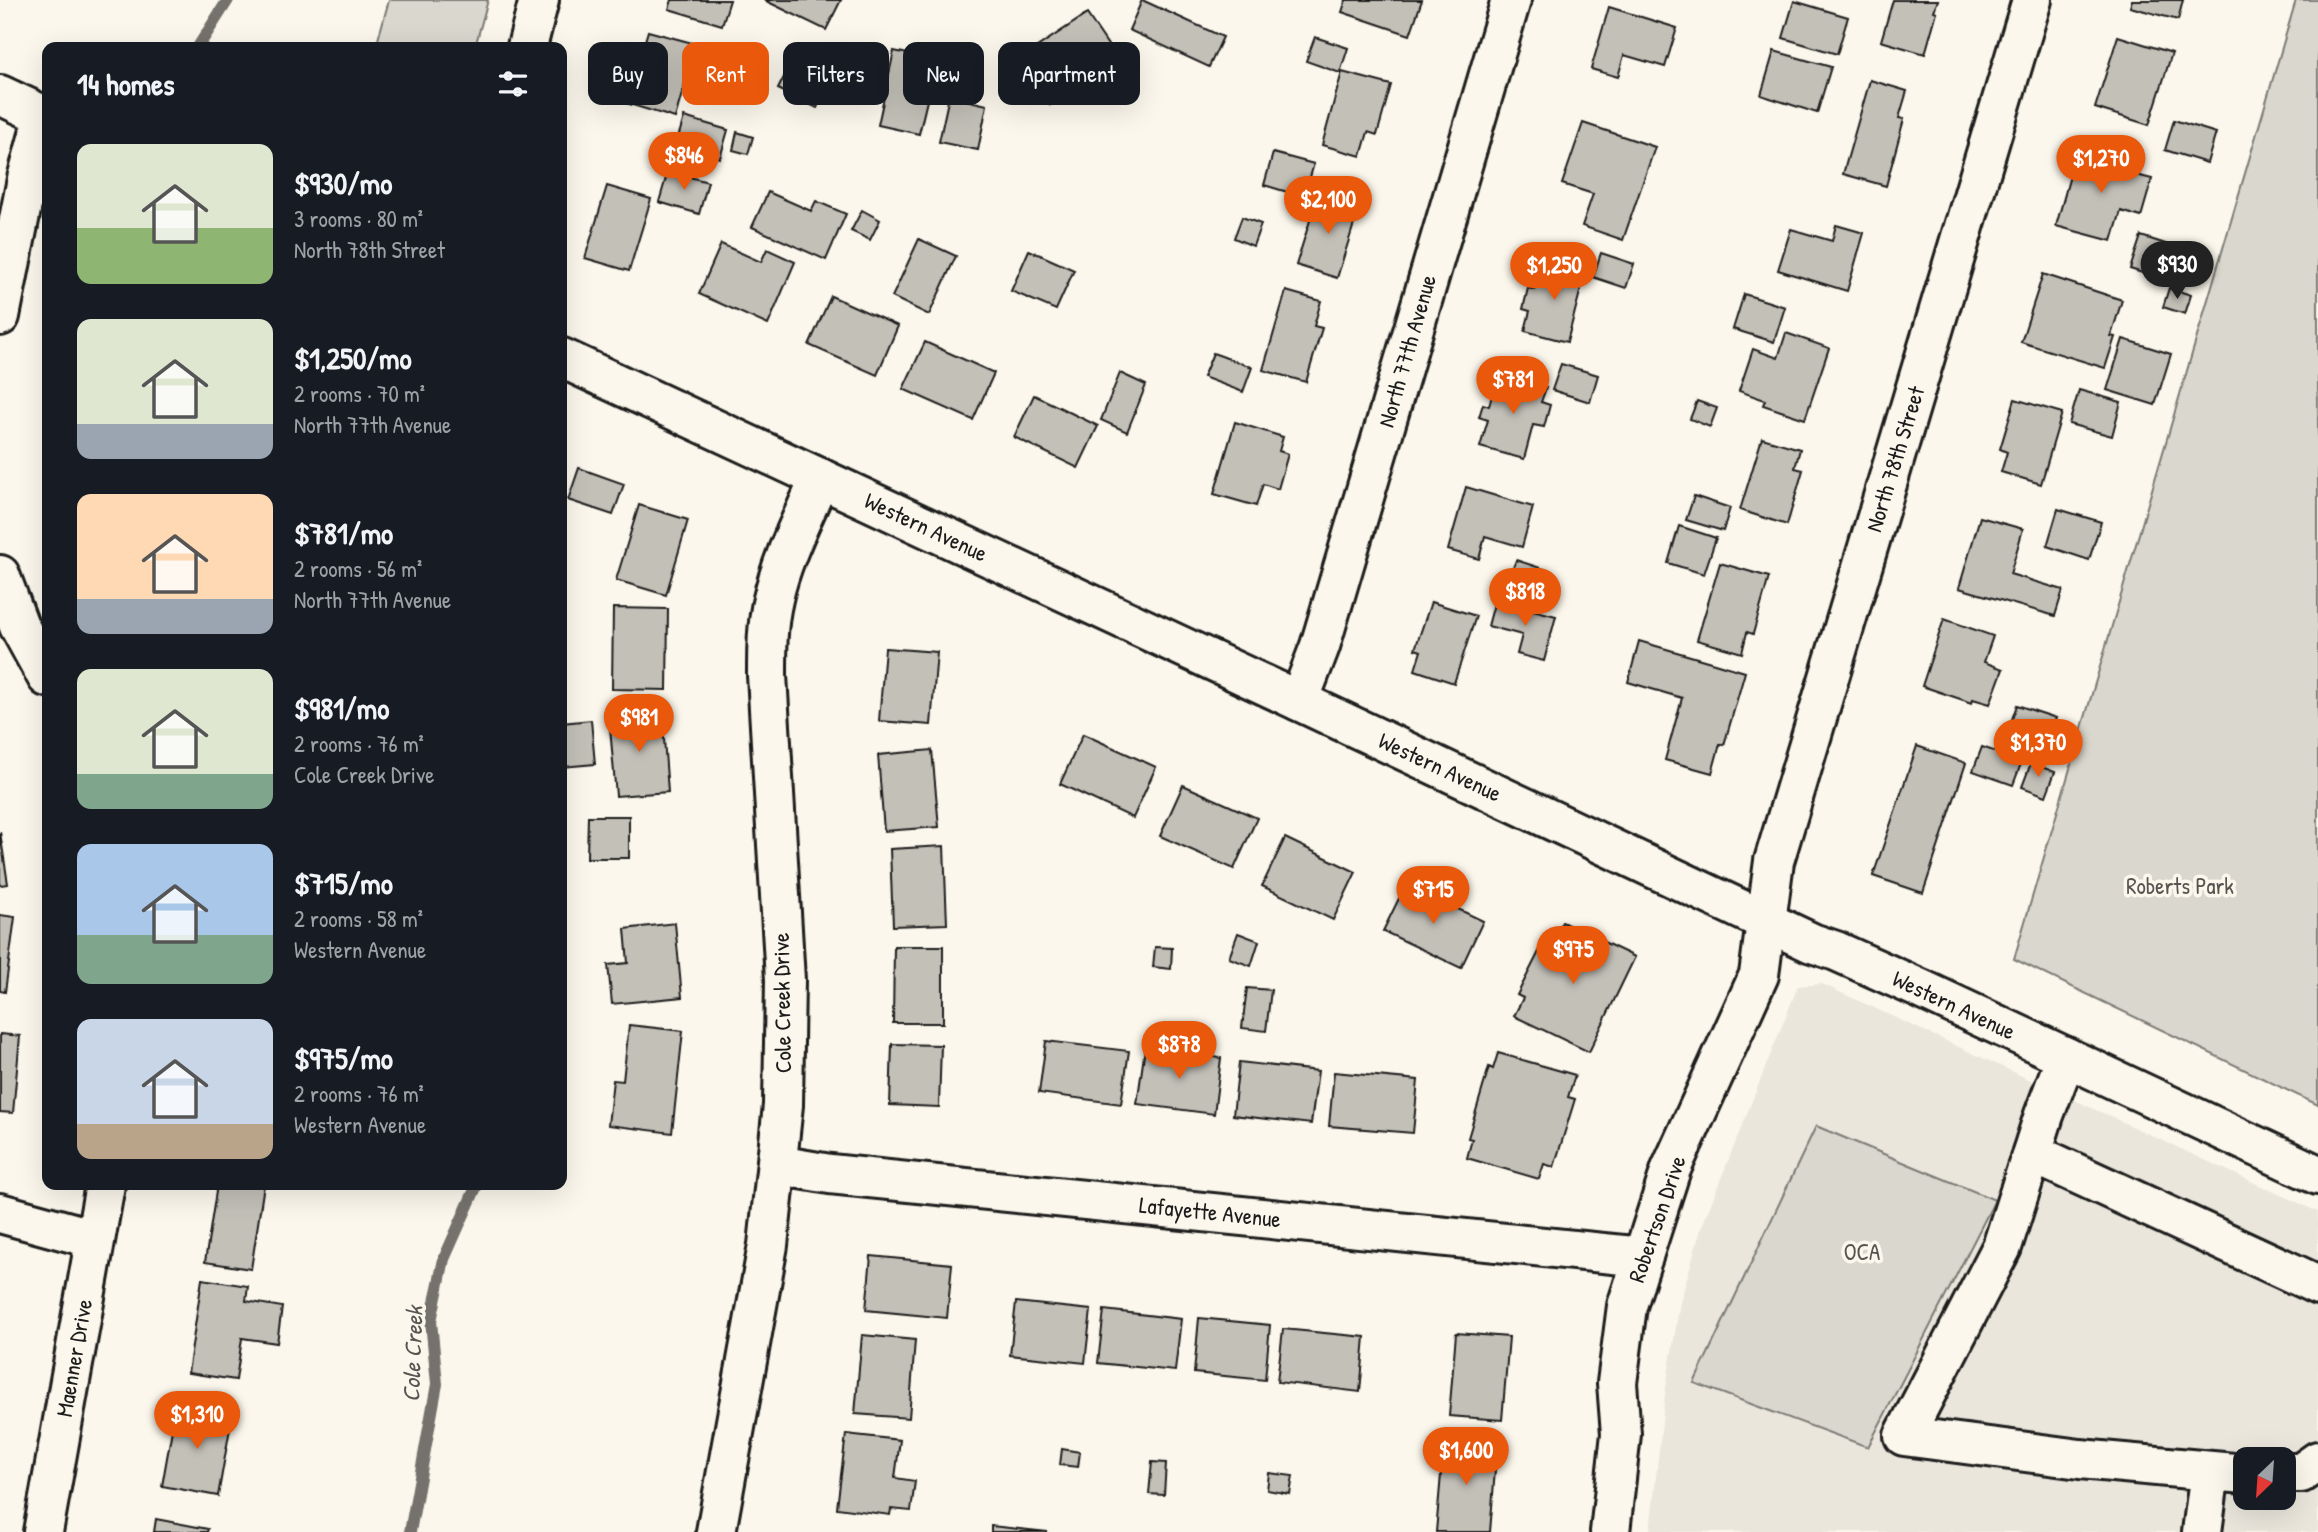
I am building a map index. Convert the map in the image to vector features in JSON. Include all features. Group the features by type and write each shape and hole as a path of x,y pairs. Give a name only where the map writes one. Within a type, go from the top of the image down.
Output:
{"street":[{"path":"528,42 539,0"},
{"name":"North 77th Avenue","path":"1299,701 1320,646 1511,0"},
{"name":"North 78th Street","path":"1766,920 1774,860 2032,0"},
{"path":"0,95 42,114"},
{"path":"0,316 27,179 42,129"},
{"name":"Western Avenue","path":"567,360 1812,943 1921,989 2318,1175"},
{"name":"Cole Creek Drive","path":"716,1532 768,1245 783,1105 785,980 766,675 767,641 772,600 781,570 820,478"},
{"path":"2,587 42,668"},
{"name":"Robertson Drive","path":"1610,1532 1620,1434 1617,1383 1627,1306 1671,1169 1759,975 1766,920"},
{"path":"2066,1057 2053,1089 2002,1247 1904,1436 2080,1459 2227,1473 2202,1532"},
{"path":"2032,1153 2318,1284"},
{"name":"Lafayette Avenue","path":"777,1165 830,1174 1643,1256"},
{"name":"Maenner Drive","path":"43,1532 104,1190"},
{"path":"0,1213 95,1239"},
{"path":"2296,1473 2301,1473 2318,1461"}],"shaded area":[{"path":"1822,984 2318,1212 2318,1532 1650,1532 1665,1394 1680,1302 1702,1226 1798,986"}],"green space":[{"path":"389,0 488,0 476,42 377,42"},
{"name":"Roberts Park","path":"2296,0 2318,0 2318,1105 2014,959"},
{"name":"OCA","path":"1816,1126 1995,1200 1868,1447 1694,1383"}],"building":[{"path":"672,0 730,0 722,25 669,9"},
{"path":"764,0 841,0 826,30"},
{"path":"1142,0 1223,37 1209,67 1129,30"},
{"path":"1346,0 1422,0 1410,35 1342,12"},
{"path":"1893,0 1938,0 1925,54 1881,41"},
{"path":"2132,0 2183,0 2178,20 2130,7"},
{"path":"1794,1 1848,17 1837,54 1783,38"},
{"path":"1609,7 1677,28 1665,67 1624,55 1618,77 1591,69"},
{"path":"1087,14 1106,42 1045,42"},
{"path":"648,31 689,42 682,42 682,93 675,118 633,105 668,105 668,42 645,42"},
{"path":"2118,36 2172,53 2149,125 2095,108"},
{"path":"1315,37 1348,48 1340,73 1306,61"},
{"path":"894,51 903,53 903,105 926,105 919,134 878,125 882,105 889,105 889,74"},
{"path":"1774,51 1831,67 1817,113 1761,95"},
{"path":"1342,72 1391,85 1377,135 1368,132 1361,156 1322,145"},
{"path":"783,79 783,91 778,89"},
{"path":"1870,80 1907,91 1899,118 1904,119 1886,186 1843,174"},
{"path":"947,105 987,105 978,150 939,142"},
{"path":"684,117 728,130 720,158 676,145"},
{"path":"2174,120 2216,133 2207,163 2165,150"},
{"path":"1583,123 1655,147 1623,240 1582,226 1593,194 1562,184"},
{"path":"737,132 753,137 748,154 733,150"},
{"path":"2078,147 2131,162 2128,173 2152,179 2141,217 2121,211 2112,241 2056,226"},
{"path":"1273,153 1314,164 1304,197 1264,185"},
{"path":"668,171 708,182 699,214 659,202"},
{"path":"607,186 651,199 629,271 585,258"},
{"path":"768,192 811,211 816,201 846,214 826,260 752,227"},
{"path":"1318,195 1359,208 1337,278 1296,265"},
{"path":"862,210 880,220 870,240 851,231"},
{"path":"1242,217 1261,224 1253,246 1234,238"},
{"path":"1836,225 1864,233 1847,291 1778,270 1791,229 1832,241"},
{"path":"2141,236 2181,249 2171,282 2130,269"},
{"path":"919,239 956,256 929,315 892,297"},
{"path":"721,244 761,262 767,249 795,262 768,325 699,294"},
{"path":"1029,250 1074,270 1056,310 1011,291"},
{"path":"1601,253 1634,264 1626,288 1593,277"},
{"path":"1542,262 1585,273 1567,342 1525,331 1530,311 1523,309 1528,288 1535,290"},
{"path":"2043,274 2122,300 2111,336 2115,337 2105,368 2021,342"},
{"path":"2169,288 2191,295 2185,314 2163,307"},
{"path":"1286,291 1321,301 1314,326 1322,328 1306,382 1263,370"},
{"path":"1744,294 1785,307 1774,342 1733,329"},
{"path":"831,296 898,326 877,375 809,345"},
{"path":"1786,333 1829,348 1805,419 1763,405 1765,400 1739,391 1753,349 1778,358"},
{"path":"2123,339 2171,354 2155,405 2107,390"},
{"path":"925,342 994,373 973,420 903,389"},
{"path":"1213,353 1252,367 1243,392 1203,377"},
{"path":"1561,364 1598,375 1590,402 1552,390"},
{"path":"1120,373 1146,385 1127,432 1101,420"},
{"path":"1498,375 1546,388 1541,402 1550,405 1544,427 1533,425 1524,459 1480,447 1488,420 1479,417 1483,404 1489,406"},
{"path":"2079,390 2121,402 2112,436 2069,424"},
{"path":"1034,395 1098,426 1078,468 1014,437"},
{"path":"2015,399 2062,413 2041,484 2001,472 2007,452 2000,449"},
{"path":"1697,401 1717,408 1710,427 1690,419"},
{"path":"1235,422 1283,437 1279,451 1288,454 1278,489 1263,484 1256,506 1214,494"},
{"path":"1762,438 1800,449 1795,468 1803,470 1787,525 1740,510"},
{"path":"579,468 624,484 613,515 568,500"},
{"path":"1466,487 1533,507 1522,547 1485,536 1479,559 1448,550"},
{"path":"1694,496 1730,508 1723,531 1686,520"},
{"path":"639,505 688,520 666,595 616,580"},
{"path":"2058,509 2101,522 2089,560 2047,546"},
{"path":"1980,517 2023,529 2010,574 2063,590 2055,616 1959,588"},
{"path":"1679,526 1716,538 1704,574 1668,563"},
{"path":"1516,560 1552,572 1544,597 1507,584"},
{"path":"1720,563 1769,577 1753,634 1747,632 1742,653 1697,640"},
{"path":"1495,600 1556,616 1544,661 1517,654 1522,635 1488,626"},
{"path":"1431,602 1476,616 1454,683 1415,670 1421,651 1415,649"},
{"path":"613,608 668,609 667,690 612,689"},
{"path":"1944,619 1993,636 1984,662 2003,669 1990,704 1973,699 1972,703 1922,686"},
{"path":"1639,641 1745,672 1724,745 1720,744 1712,773 1665,760 1682,698 1628,682"},
{"path":"885,648 937,652 931,725 879,721"},
{"path":"2017,705 2056,718 2044,755 2004,742"},
{"path":"662,712 668,792 616,796 609,716"},
{"path":"591,720 595,764 567,767 567,722"},
{"path":"1083,734 1156,767 1133,818 1060,784"},
{"path":"1917,746 1966,763 1923,893 1873,876"},
{"path":"1982,747 2022,761 2013,785 1973,771"},
{"path":"932,750 939,827 884,831 878,755"},
{"path":"2031,763 2055,772 2046,796 2022,787"},
{"path":"1183,785 1257,818 1234,869 1160,836"},
{"path":"588,816 629,816 629,858 587,858"},
{"path":"0,832 8,884 0,885"},
{"path":"1285,838 1356,872 1333,920 1262,886"},
{"path":"944,846 947,924 893,926 890,849"},
{"path":"1406,884 1483,921 1461,968 1383,931"},
{"path":"0,915 15,917 5,992 0,991"},
{"path":"1562,922 1635,957 1589,1052 1514,1016 1523,998 1517,995 1548,934 1554,936"},
{"path":"675,923 682,997 612,1004 608,965 628,963 625,929"},
{"path":"1238,933 1259,941 1251,966 1229,958"},
{"path":"894,946 943,946 943,1023 893,1023"},
{"path":"1155,947 1172,948 1171,969 1153,967"},
{"path":"1247,988 1271,990 1266,1031 1242,1028"},
{"path":"629,1025 683,1031 672,1133 608,1125 613,1080 623,1081"},
{"path":"0,1034 20,1036 13,1113 0,1112"},
{"path":"1046,1041 1129,1051 1121,1104 1039,1093"},
{"path":"892,1044 941,1045 939,1107 890,1105"},
{"path":"1145,1048 1221,1058 1214,1114 1137,1104"},
{"path":"1498,1053 1575,1075 1568,1097 1575,1099 1554,1167 1544,1164 1539,1179 1467,1158 1472,1139 1468,1138 1489,1067 1493,1069"},
{"path":"1239,1062 1318,1071 1311,1124 1233,1115"},
{"path":"1334,1072 1418,1080 1413,1133 1329,1126"},
{"path":"216,1190 263,1190 251,1269 205,1262"},
{"path":"871,1256 952,1264 947,1318 866,1310"},
{"path":"202,1279 248,1286 246,1301 282,1307 277,1343 242,1338 236,1380 188,1373"},
{"path":"1016,1302 1091,1310 1085,1363 1010,1355"},
{"path":"1104,1310 1181,1319 1175,1371 1098,1363"},
{"path":"1199,1318 1270,1325 1265,1380 1194,1373"},
{"path":"1283,1329 1365,1337 1360,1392 1277,1382"},
{"path":"1456,1333 1509,1337 1502,1420 1449,1416"},
{"path":"862,1335 915,1340 909,1418 855,1414"},
{"path":"176,1407 232,1417 218,1496 162,1486"},
{"path":"846,1434 900,1440 895,1478 915,1481 911,1511 891,1509 890,1515 837,1508"},
{"path":"1444,1440 1497,1445 1490,1532 1436,1532"},
{"path":"1062,1449 1080,1452 1078,1467 1060,1465"},
{"path":"1152,1462 1166,1463 1164,1495 1149,1494"},
{"path":"1269,1473 1293,1476 1290,1494 1267,1490"},
{"path":"156,1519 208,1529 207,1532 154,1532"},
{"path":"991,1526 1048,1532 991,1532"}],"waterway":[{"name":"Cole Creek","path":"201,42 228,0"},
{"name":"Cole Creek","path":"410,1532 437,1384 431,1321 444,1259 475,1190"}]}
